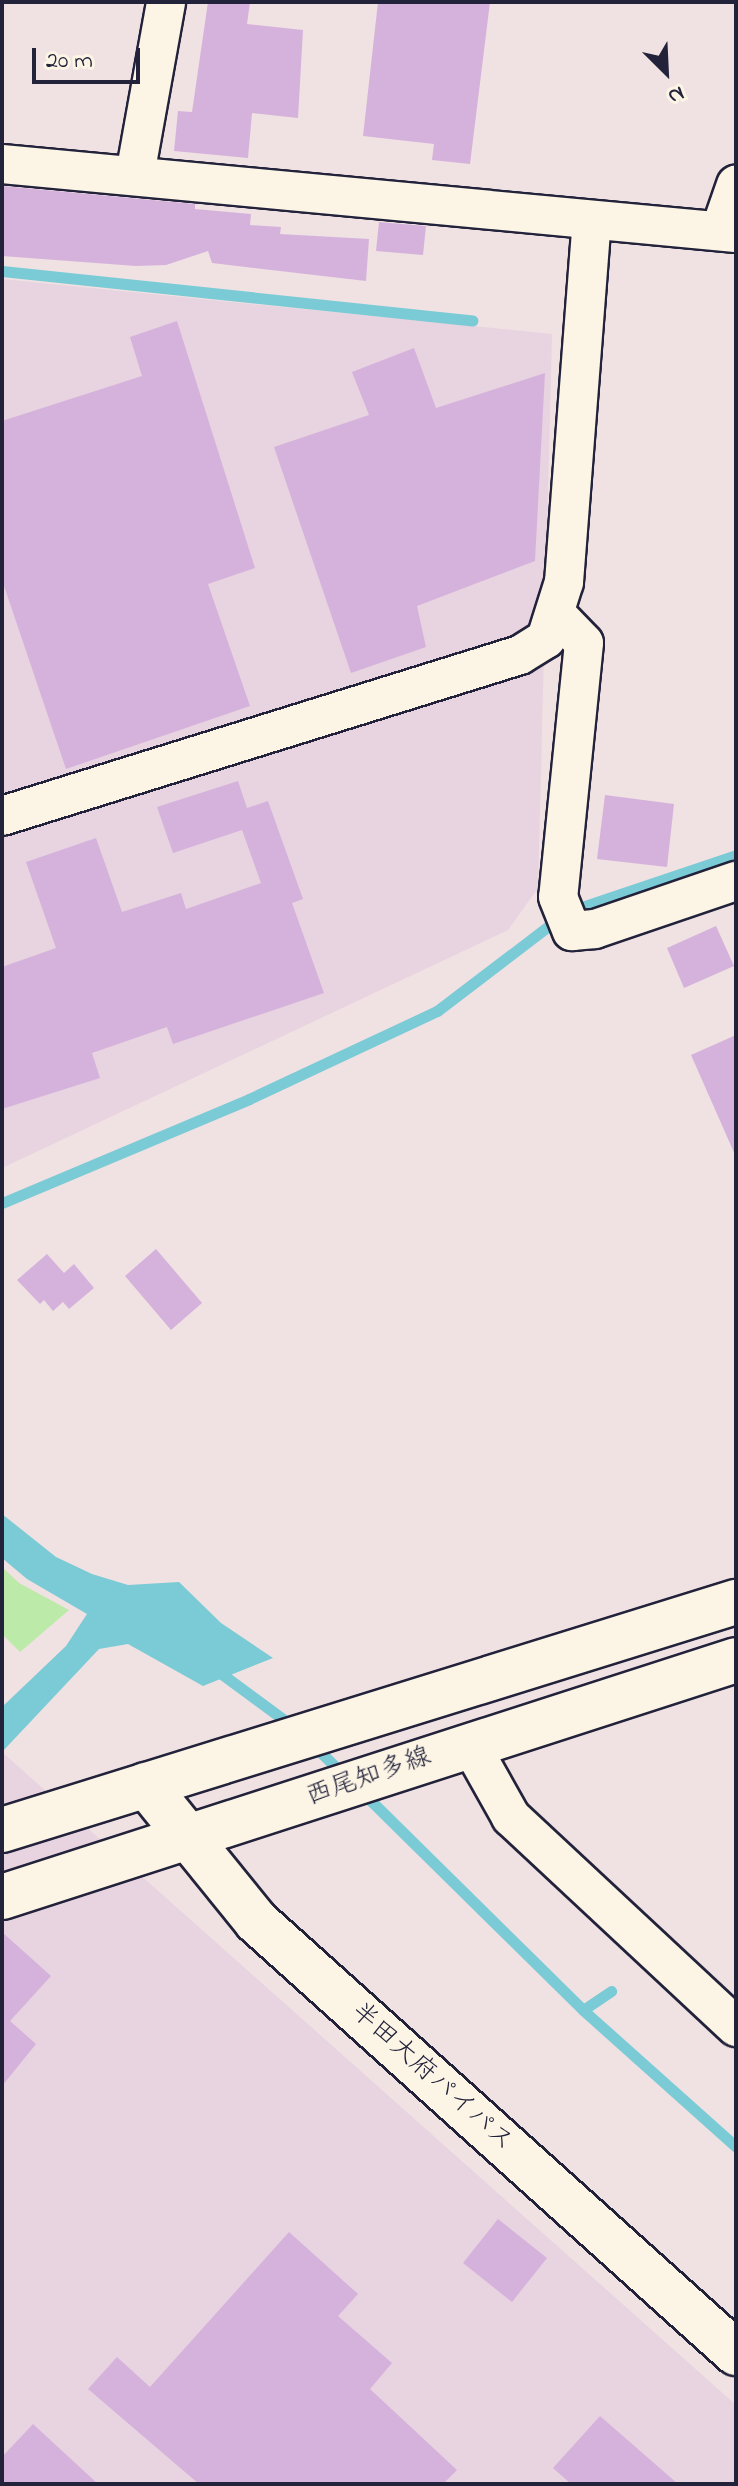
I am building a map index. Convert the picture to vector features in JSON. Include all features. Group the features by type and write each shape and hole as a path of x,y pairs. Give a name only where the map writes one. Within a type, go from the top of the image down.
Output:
{"main road":[{"path":"2,1830 736,1602"},
{"name":"西尾知多線","path":"2,1897 736,1660"},
{"name":"半田大府パイパス","path":"146,1785 256,1921 736,2353"}],"street":[{"path":"135,175 166,2"},
{"path":"2,164 592,222 728,231 736,185"},
{"path":"2,816 520,655 546,639 564,582 592,222"},
{"path":"556,614 584,643 565,914 595,929 736,881"},
{"path":"470,1744 511,1817 736,2027"}],"shaded area":[{"path":"2,279 552,334 538,888 508,930 2,1168"},
{"path":"2,1752 736,2405 736,2484 2,2484"}],"green space":[{"path":"2,1567 19,1583 69,1610 20,1652 2,1634"}],"water":[{"path":"2,1514 56,1557 92,1574 128,1585 179,1582 221,1623 273,1658 203,1686 128,1644 99,1649 2,1752 2,1707 66,1646 87,1614 27,1579 2,1558"}],"building":[{"path":"208,2 250,2 247,24 303,30 298,118 252,113 248,158 174,151 178,111 192,112"},
{"path":"378,2 490,2 470,164 432,160 434,144 363,136"},
{"path":"2,186 195,204 195,209 251,214 250,225 281,227 280,234 369,239 366,281 212,263 208,251 166,265 136,266 2,256"},
{"path":"379,222 426,226 423,255 376,251"},
{"path":"177,321 255,568 208,584 250,706 66,769 2,580 2,421 142,376 130,337"},
{"path":"414,348 436,408 545,373 535,561 417,606 426,647 351,673 274,447 369,415 352,372"},
{"path":"238,781 247,808 268,801 303,899 292,903 324,993 173,1044 167,1027 92,1053 100,1078 2,1109 2,967 56,948 26,862 96,838 122,912 181,893 186,909 261,883 242,830 173,853 157,807"},
{"path":"605,795 674,804 667,867 597,859"},
{"path":"716,926 734,966 684,988 667,948"},
{"path":"736,1035 736,1157 691,1055"},
{"path":"156,1249 202,1303 171,1330 125,1276"},
{"path":"47,1254 64,1273 74,1264 94,1288 69,1309 63,1302 53,1311 44,1300 40,1304 17,1280"},
{"path":"2,1932 51,1976 10,2021 36,2044 2,2086"},
{"path":"498,2219 547,2258 512,2302 463,2263"},
{"path":"289,2232 358,2294 338,2316 392,2363 370,2389 457,2470 443,2484 199,2484 88,2389 117,2357 150,2387"},
{"path":"600,2416 678,2484 571,2484 553,2468"},
{"path":"33,2424 98,2484 2,2484 2,2457"}],"waterway":[{"path":"2,271 472,320"},
{"path":"2,1203 249,1099 437,1011 567,912 736,855"},
{"path":"215,1669 295,1728"},
{"path":"313,1745 344,1775"},
{"path":"362,1792 583,2010 736,2147"},
{"path":"583,2010 611,1991"}]}
